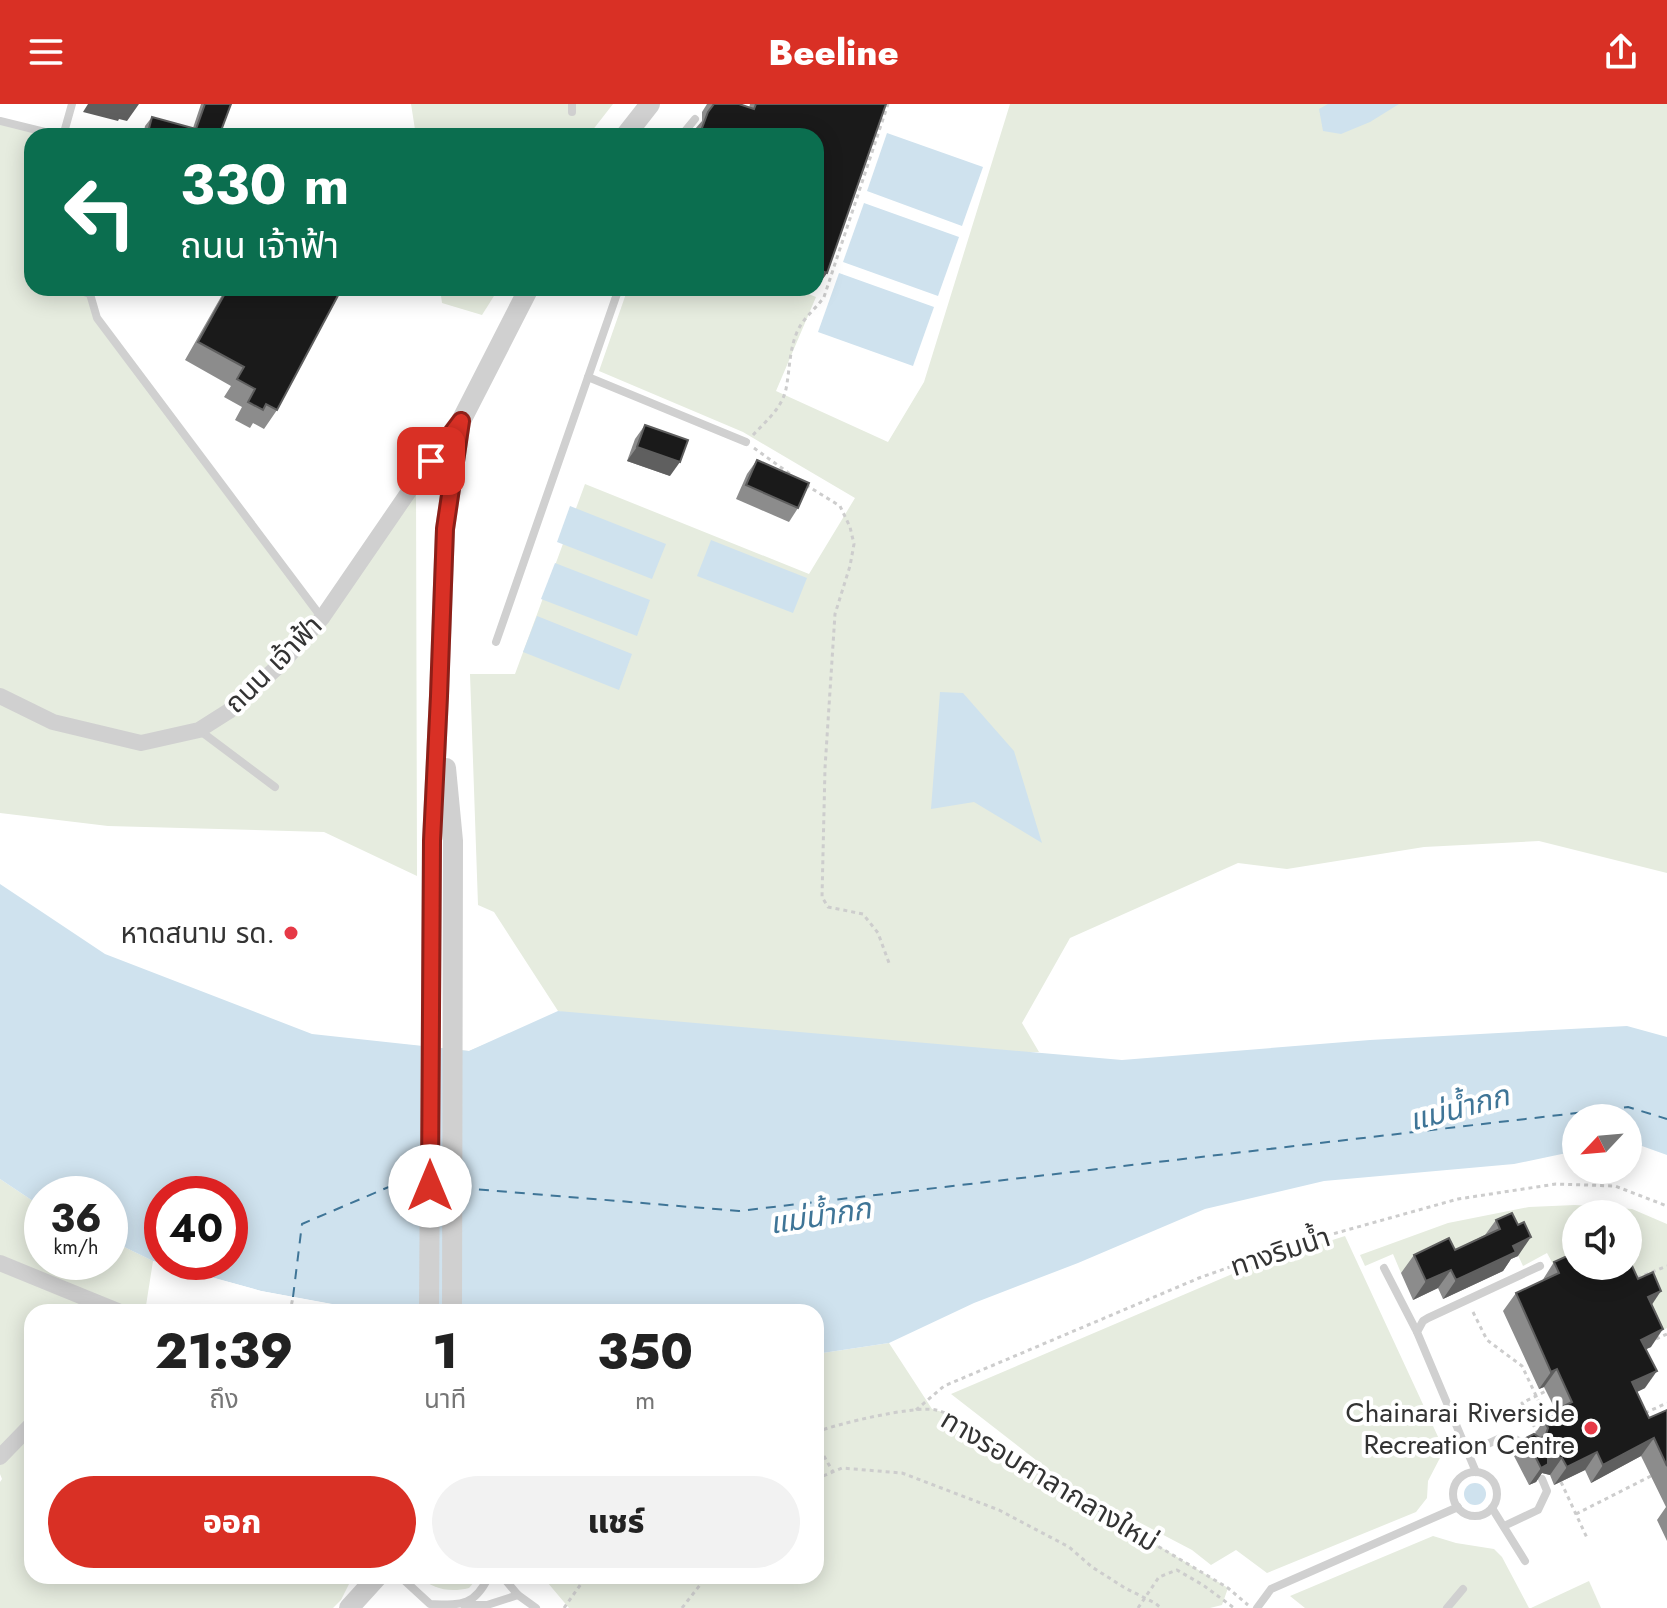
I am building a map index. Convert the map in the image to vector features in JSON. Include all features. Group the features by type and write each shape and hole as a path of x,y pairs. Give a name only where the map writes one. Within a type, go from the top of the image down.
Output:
{"street":[{"path":"631,128 650,104"},
{"path":"429,1304 432,841 445,529 461,421 525,296"},
{"name":"ถนน เจ้าฟ้า","path":"0,696 53,722 141,743 199,730 229,711 283,662 322,618 461,421"},
{"path":"439,696 453,841 452,1304"},
{"path":"0,1263 100,1304"},
{"path":"0,1457 24,1432"},
{"path":"349,1608 371,1584"}],"lane":[{"path":"64,128 72,104"},
{"path":"688,128 695,119"},
{"path":"0,121 29,128"},
{"path":"92,296 97,318 322,618"},
{"path":"496,642 616,296"},
{"path":"588,377 746,442"},
{"path":"199,730 275,787"},
{"path":"1417,1332 1428,1318 1540,1266"},
{"path":"1384,1268 1417,1332 1476,1472"},
{"path":"1468,1453 1507,1435 1525,1444 1528,1449"},
{"path":"1476,1472 1489,1477 1497,1495 1492,1508 1475,1516 1458,1507 1453,1494 1463,1476 1476,1472"},
{"path":"1504,1526 1538,1510 1547,1491 1542,1479"},
{"path":"1255,1608 1271,1589 1458,1507"},
{"path":"1492,1508 1525,1561"},
{"path":"408,1584 430,1604 487,1605 518,1595"},
{"path":"462,1605 477,1596 484,1584"},
{"path":"509,1584 536,1608"},
{"path":"1447,1608 1463,1589"}],"path":[{"path":"790,475 746,442 780,404 786,390 790,349 802,321 824,297 888,104"},
{"path":"803,483 840,506 854,544 835,614 825,768 822,897 828,907 863,914 878,933 889,963"},
{"name":"ทางริมน้ำ","path":"916,1410 944,1386 1199,1278 1286,1247 1458,1199 1556,1184 1615,1186 1667,1206"},
{"path":"1632,1281 1667,1266"},
{"path":"292,1304 293,1297"},
{"path":"1473,1312 1487,1340 1522,1366 1540,1404 1560,1420"},
{"path":"1654,1340 1667,1334"},
{"path":"1538,1434 1522,1403 1549,1390"},
{"path":"1642,1414 1667,1403"},
{"name":"ทางรอบศาลากลางใหม่","path":"824,1429 916,1410 932,1409 949,1414 1024,1464 1228,1588 1255,1608"},
{"path":"824,1456 833,1472"},
{"path":"824,1476 842,1468 902,1473 999,1510 1069,1547 1092,1567 1161,1608"},
{"path":"1576,1514 1651,1476"},
{"path":"1561,1482 1588,1540"},
{"path":"1138,1608 1159,1577 1177,1570 1234,1608"},
{"path":"565,1606 581,1584"},
{"path":"682,1608 701,1584"}],"shaded area":[{"path":"411,104 613,104 594,128 415,128"},
{"path":"1010,104 1667,104 1667,873 1539,841 1424,847 1287,869 1238,863 1070,938 1022,1023 1039,1052 929,1054 738,1094 399,1044 469,1051 562,1012 558,1011 494,912 478,905 470,674 515,674 585,484 809,574 855,498 743,432 599,371 625,296 816,297 776,391 888,442 924,382"},
{"path":"0,121 28,128 24,128 24,296 90,296 92,306 322,618 416,481 417,876 324,832 108,826 0,813"},
{"path":"441,296 494,296 482,315 442,303"},
{"path":"0,1179 24,1195 24,1280 128,1280 128,1249 144,1257 144,1280 150,1280 146,1304 24,1304 24,1584 349,1584 333,1608 0,1608"},
{"path":"1562,1206 1562,1259 1553,1264 1547,1253 1523,1266 1511,1240 1436,1257 1401,1273 1393,1254 1365,1266 1360,1255 1448,1223 1529,1207"},
{"path":"1642,1213 1667,1224 1667,1328 1647,1338 1638,1280 1642,1280"},
{"path":"1345,1236 1440,1441 1442,1454 1428,1481 1427,1498 1416,1512 1267,1573 1236,1550 1211,1565 1192,1550 1068,1485 951,1394 1251,1266"},
{"path":"889,1343 932,1409 949,1414 1024,1464 1228,1588 1222,1605 1210,1608 569,1608 549,1584 824,1584 824,1353"},
{"path":"1433,1536 1494,1549 1502,1557 1529,1608 1305,1608 1290,1596"},
{"path":"1589,1581 1601,1608 1531,1608"},
{"path":"429,1584 472,1584 469,1588 455,1590"}],"water":[{"path":"1328,104 1399,104 1370,122 1341,134 1323,131 1319,109"},
{"path":"887,133 983,167 962,226 867,191"},
{"path":"864,203 959,237 938,296 843,262"},
{"path":"839,273 934,307 913,366 818,332"},
{"path":"570,506 666,544 652,579 557,542"},
{"path":"711,540 807,578 793,613 697,576"},
{"path":"555,563 650,600 637,636 541,599"},
{"path":"537,616 632,654 619,690 523,652"},
{"path":"940,692 963,693 1014,751 1042,843 974,802 931,809"},
{"name":"แม่น้ำกก","path":"0,884 105,954 312,1034 469,1051 558,1011 1122,1060 1370,1040 1627,1026 1667,1037 1667,1155 1642,1146 1642,1104 1562,1104 1562,1154 1514,1164 1324,1181 1205,1209 974,1303 889,1343 824,1353 824,1304 332,1304 221,1280 248,1280 248,1176 144,1176 144,1257 128,1249 128,1176 24,1176 24,1195 0,1179"},
{"path":"1471,1483 1479,1483 1486,1494 1479,1505 1471,1505 1464,1498 1464,1490"}],"pier":[{"path":"208,1280 221,1280 332,1304 308,1304 260,1295"}],"building":[{"path":"205,104 231,104 222,128 196,128"},
{"path":"714,104 739,104 754,109 756,104 886,104 827,273 824,272 824,128 702,128"},
{"path":"152,117 192,128 149,128"},
{"path":"224,296 338,296 277,410 266,404 263,410 248,402 255,389 237,379 244,367 198,342"},
{"path":"645,425 688,440 680,462 637,447"},
{"path":"757,460 809,483 798,508 746,485"},
{"path":"1512,1213 1518,1225 1524,1222 1531,1237 1513,1246 1516,1252 1456,1280 1451,1270 1426,1281 1414,1255 1449,1238 1455,1250 1500,1229 1496,1220"},
{"path":"1562,1258 1562,1280 1642,1280 1653,1272 1661,1291 1648,1297 1663,1329 1641,1340 1657,1371 1632,1382 1649,1418 1667,1410 1667,1466 1654,1438 1603,1465 1597,1452 1567,1467 1562,1458 1552,1455 1548,1458 1548,1464 1541,1468 1526,1438 1534,1434 1545,1437 1548,1428 1544,1420 1572,1402 1557,1369 1551,1372 1516,1293 1559,1273 1554,1262"}],"ferry route":[{"path":"461,1188 739,1211 1628,1107 1667,1119"},
{"path":"293,1297 302,1224 398,1183 419,1185"}],"place":[{"name":"หาดสนาม รด.","path":"291,933"},
{"name":"Chainarai Riverside Recreation Centre","path":"1591,1428"}],"route":[{"path":"430,1186 432,841 445,529 461,421 431,461"}]}
